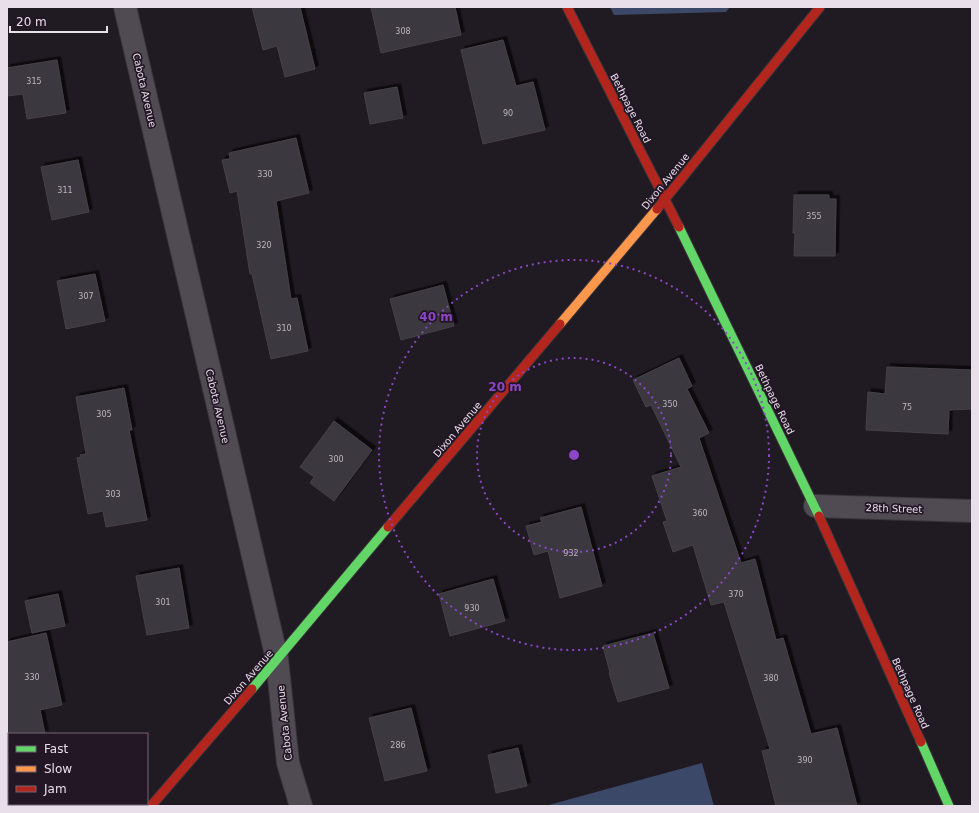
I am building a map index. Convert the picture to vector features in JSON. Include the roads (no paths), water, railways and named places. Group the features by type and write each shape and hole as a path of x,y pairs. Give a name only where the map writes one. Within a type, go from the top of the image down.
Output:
{"main road":[{"name":"Bethpage Road","path":"567,7 665,199 815,506 949,806"},
{"name":"Dixon Avenue","path":"151,806 665,199 820,7"}],"street":[{"name":"Cabota Avenue","path":"125,7 277,659 288,763 301,806"},
{"name":"28th Street","path":"815,506 972,511"}],"water":[{"path":"610,7 730,7 726,12 614,15"},
{"path":"702,763 714,806 545,806"}]}
